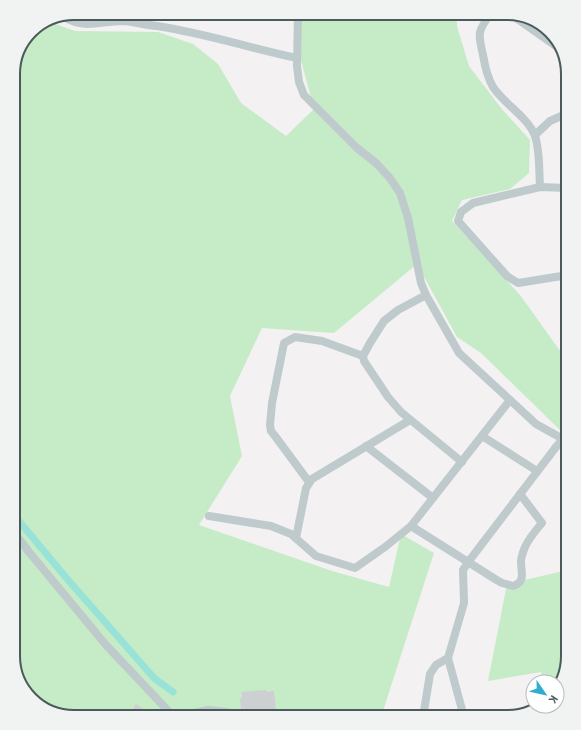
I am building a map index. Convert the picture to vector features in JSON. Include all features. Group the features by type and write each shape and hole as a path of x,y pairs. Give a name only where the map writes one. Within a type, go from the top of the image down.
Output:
{"street":[{"path":"70,20 74,23 84,24 107,20"},
{"path":"138,20 262,51 297,58"},
{"path":"298,20 297,58 299,82 304,95 357,148 376,163 389,177 400,193 408,218 421,283 426,295 459,353 536,424 561,438"},
{"path":"486,20 479,35 487,75 493,88 530,127 535,135 540,187"},
{"path":"523,23 551,43"},
{"path":"535,135 550,121 561,116"},
{"path":"561,188 540,187 473,203 461,212 458,221 507,276 518,283 561,276"},
{"path":"426,295 398,310 384,321 363,356 364,361 388,397 401,412 462,462"},
{"path":"310,482 275,436 270,425 272,403 284,343 295,337 322,341 363,356"},
{"path":"210,516 271,526 291,534 316,556 355,568 411,526 510,400"},
{"path":"296,538 306,488 310,482 315,477 410,420"},
{"path":"482,436 537,471"},
{"path":"462,710 448,658 464,603 463,570 537,471 561,444"},
{"path":"366,446 433,498"},
{"path":"411,526 469,561 495,579 510,586 516,585 521,581 523,575 521,564 522,553 527,542 542,523 520,494"},
{"path":"20,540 106,645 168,710"},
{"path":"424,710 430,674 436,664 448,658"}],"green space":[{"path":"300,20 457,20 469,66 501,108 530,140 529,173 510,189 462,200 452,221 520,295 561,352 561,431 481,353 457,337 417,264 334,333 262,328 230,396 242,456 199,525 332,571 389,587 401,534 434,553 383,710 67,710 53,706 38,697 33,692 24,677 20,663 20,71 22,60 31,41 38,33 54,24 75,31 158,32 193,44 218,64 241,103 286,136 314,109 299,53"},
{"path":"561,572 561,663 557,674 541,674 541,672 488,681 507,584"}],"building":[{"path":"266,690 266,692 274,691 276,710 241,710 240,698 242,698 242,692"},
{"path":"136,704 145,710 132,710"}],"waterway":[{"path":"20,522 154,678 173,692"}]}
